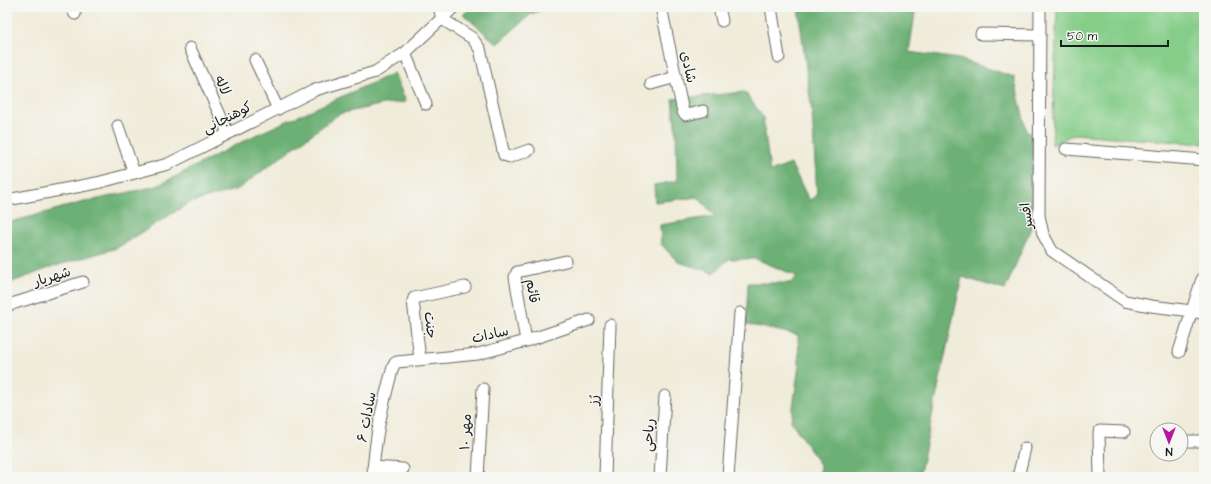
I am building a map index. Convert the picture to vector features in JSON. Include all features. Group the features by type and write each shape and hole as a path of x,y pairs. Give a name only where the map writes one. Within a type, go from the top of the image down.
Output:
{"street":[{"path":"439,7 442,19 472,38 480,49 504,154 507,157 510,157 530,150"},
{"name":"کوهنجانی","path":"7,200 97,183 168,164 315,90 375,72 405,52 454,7"},
{"name":"شادی","path":"661,7 684,114 686,116 703,111"},
{"path":"719,7 722,21"},
{"path":"771,7 779,57"},
{"name":"افسر","path":"1040,7 1038,216 1043,234 1052,251 1125,301 1204,314"},
{"path":"981,34 1040,35"},
{"name":"لاله","path":"190,48 228,134"},
{"path":"405,52 426,104"},
{"path":"255,60 278,109"},
{"path":"651,84 676,77"},
{"path":"118,126 134,173"},
{"path":"1066,149 1204,160"},
{"name":"قائم","path":"526,340 515,274 517,272 566,261"},
{"path":"1179,352 1204,276"},
{"name":"شهریار","path":"7,306 84,282"},
{"name":"جنت","path":"420,359 414,298 465,287"},
{"path":"728,477 740,313"},
{"name":"سادات","path":"395,363 420,359 478,354 589,320"},
{"name":"رُز","path":"605,477 610,325"},
{"name":"سادات ۶","path":"373,472 374,456 385,396 395,363"},
{"name":"مهر ۱۰","path":"478,477 483,390"},
{"name":"ریاحی","path":"660,477 665,396"},
{"path":"1100,477 1100,431 1124,432"},
{"path":"1189,441 1204,441"},
{"path":"1018,477 1025,448"},
{"path":"373,472 403,469"}],"green space":[{"path":"474,7 548,7 531,14 497,44 463,14"},
{"path":"798,7 916,7 909,52 959,59 1014,77 1027,132 1033,134 1034,221 1005,290 962,277 919,477 819,477 820,465 791,421 799,365 798,335 746,324 748,283 790,283 797,276 756,259 729,259 714,273 678,262 661,244 660,225 715,216 698,197 655,202 654,185 677,181 676,132 672,99 745,92 763,117 770,172 791,164 809,200 817,196 812,113"},
{"path":"1057,7 1204,7 1204,144 1074,134 1052,145"},
{"path":"394,73 406,102 384,104 339,114 238,189 189,203 117,248 52,267 7,284 7,223 80,203 157,186 249,138"}]}
